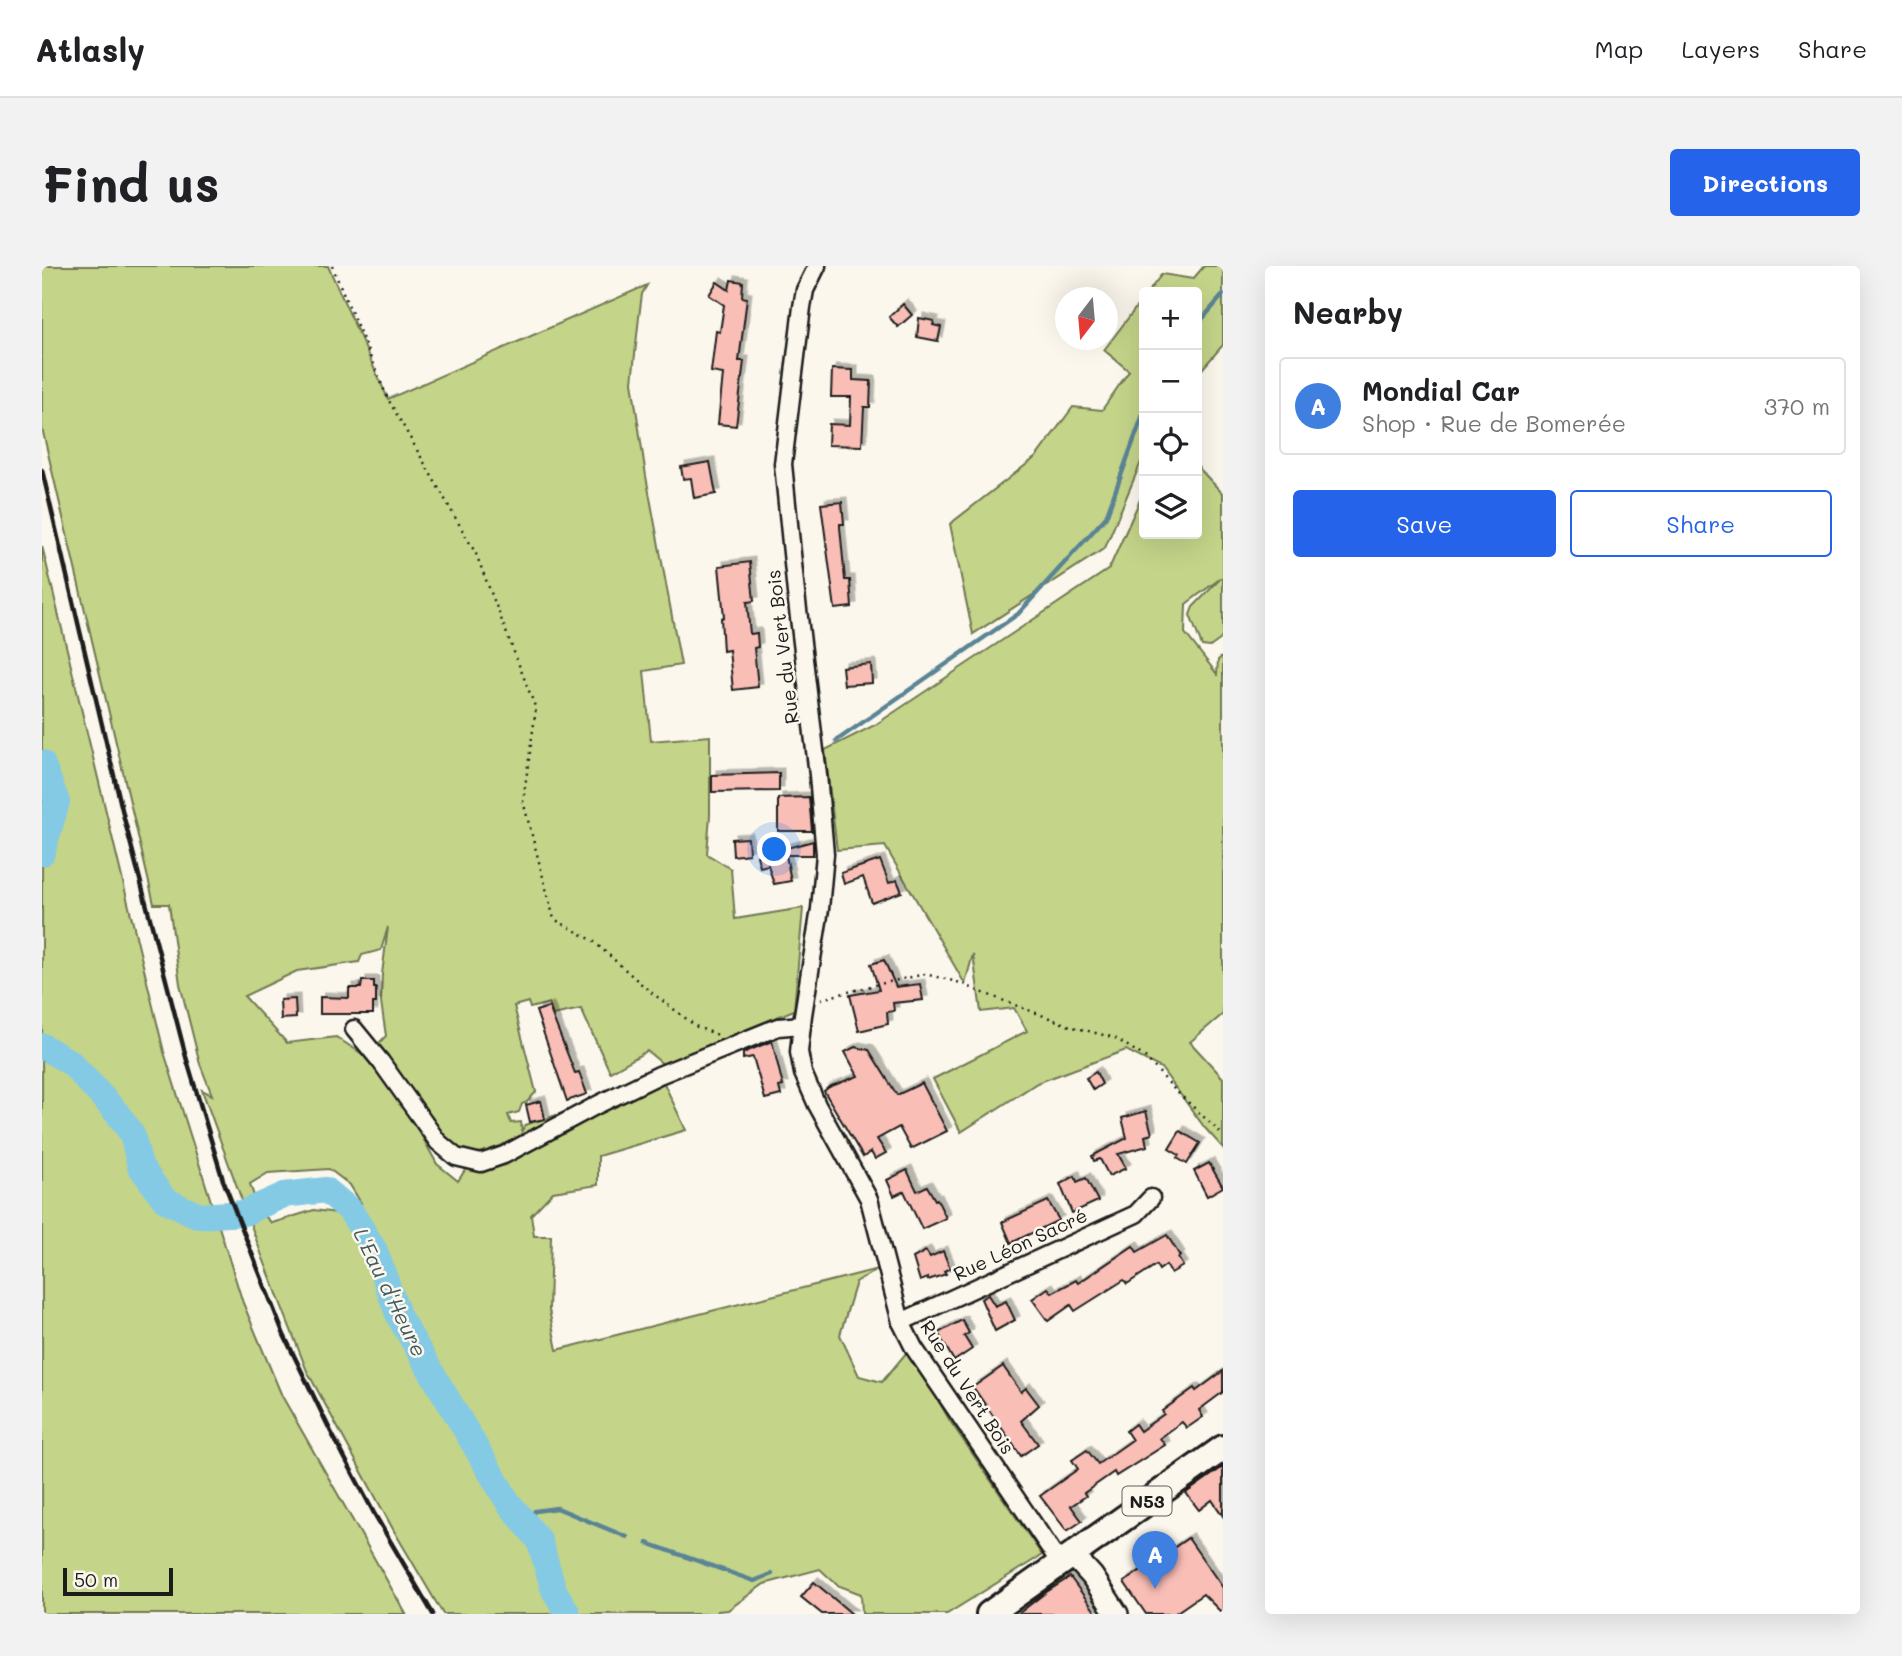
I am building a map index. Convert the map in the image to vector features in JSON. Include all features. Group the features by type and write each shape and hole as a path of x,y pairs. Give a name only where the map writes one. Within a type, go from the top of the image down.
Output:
{"main road":[{"name":"N53","path":"989,1614 1223,1448"},
{"path":"1066,1559 1092,1576 1117,1614"}],"street":[{"name":"Rue du Vert Bois","path":"817,266 805,290 802,307 783,464 825,854 820,909 799,1052 803,1073 817,1105 869,1199 901,1322 914,1348 1066,1559"},
{"path":"354,1029 438,1142 456,1157 481,1163 504,1155 659,1075 778,1027 802,1025"},
{"name":"Rue Léon Sacré","path":"901,1322 1136,1214 1151,1198"}],"path":[{"path":"332,266 388,399 476,554 536,709 523,801 554,919 592,940 647,989 696,1027 726,1038 731,1045"},
{"path":"804,1005 833,995 925,974 965,984 1073,1027 1115,1038 1145,1057 1174,1090 1223,1135"}],"green space":[{"path":"42,266 328,266 388,399 647,285 642,294 632,382 646,476 681,665 644,671 651,741 710,736 707,854 731,869 735,919 803,908 794,1010 726,1038 721,1044 669,1069 647,1051 610,1072 581,1009 553,1015 549,1003 530,1008 528,1002 514,1006 536,1092 522,1104 519,1112 508,1115 511,1123 521,1122 522,1131 525,1125 566,1112 562,1120 662,1079 686,1130 598,1156 598,1185 553,1192 531,1215 534,1236 551,1236 549,1310 557,1350 878,1269 856,1282 840,1335 859,1376 882,1382 906,1353 1042,1555 947,1614 862,1614 861,1594 837,1585 820,1569 764,1584 728,1610 718,1611 717,1614 443,1614 394,1531 307,1371 202,1090 212,1095 200,1064 180,984 169,904 154,904 42,428","holes":["388,927 381,1002 386,1036 375,1047 451,1162 467,1167 458,1181 437,1164 413,1120 370,1059 336,1037 287,1043 244,996 297,971 359,962 362,955 381,950","329,1169 350,1185 361,1203 345,1214 314,1210 272,1223 259,1211 250,1184 268,1173"]},
{"path":"1204,266 1223,266 1223,345 1202,369 1202,287 1152,287 1162,274 1193,279"},
{"path":"1139,304 1139,467 1105,548 973,634 950,524 1036,457 1073,407 1102,410 1129,371 1104,350 1118,350 1118,331"},
{"path":"1202,471 1223,494 1223,633 1221,639 1210,647 1202,646 1190,615 1193,607 1221,578 1186,604 1185,633 1217,674 1218,660 1223,656 1223,1014 1190,1042 1223,1078 1223,1148 1161,1068 1126,1050 1037,1083 961,1132 933,1079 1027,1031 1014,1008 981,1012 973,954 965,984 885,846 837,850 825,750 875,725 1109,569 1139,502 1139,539 1202,539"},
{"path":"42,546 164,1052 243,1303 282,1396 406,1614 42,1614"}],"building":[{"path":"731,280 743,282 742,297 747,298 739,361 744,361 736,426 718,424 723,374 711,372 716,331 720,332 724,305 709,295 717,282 729,290"},
{"path":"903,304 912,315 898,327 889,317"},
{"path":"919,318 934,321 933,325 941,327 938,341 917,337"},
{"path":"832,369 853,370 853,380 871,381 870,407 864,407 862,446 828,445 829,424 850,425 851,397 831,397"},
{"path":"710,462 716,494 694,498 691,478 683,479 681,467"},
{"path":"842,502 844,524 840,524 840,527 845,580 850,580 852,607 835,609 821,504"},
{"path":"750,562 754,601 747,602 750,634 757,633 758,647 754,648 758,687 733,690 729,650 723,651 721,618 724,617 719,566"},
{"path":"871,664 872,683 844,685 842,667"},
{"path":"779,773 779,791 712,792 712,775"},
{"path":"809,797 812,831 778,831 778,798"},
{"path":"748,838 749,854 733,856 732,839"},
{"path":"813,841 813,855 786,855 791,881 774,884 768,865 760,867 757,856"},
{"path":"880,860 889,883 897,880 902,892 872,903 863,877 844,884 841,873"},
{"path":"884,960 896,987 920,984 923,1000 893,1003 894,1011 887,1012 888,1024 859,1031 850,995 879,990 871,964"},
{"path":"362,981 374,981 376,1003 373,1003 373,1014 320,1014 320,997 349,998 349,988 361,988"},
{"path":"295,999 296,1018 281,1019 280,1000"},
{"path":"549,1007 575,1073 579,1072 587,1094 567,1101 536,1011"},
{"path":"772,1041 783,1086 779,1087 781,1095 765,1099 753,1057 743,1059 743,1053"},
{"path":"855,1047 869,1050 897,1095 922,1083 947,1131 911,1149 899,1127 877,1139 886,1153 875,1159 871,1152 863,1157 824,1091 858,1076 845,1052"},
{"path":"1096,1072 1102,1084 1093,1090 1086,1078"},
{"path":"541,1101 545,1119 530,1122 526,1105"},
{"path":"1146,1111 1152,1134 1145,1136 1147,1146 1118,1154 1126,1168 1109,1176 1100,1159 1094,1161 1092,1156 1127,1138 1122,1118"},
{"path":"1180,1131 1200,1143 1187,1164 1169,1149"},
{"path":"1209,1163 1223,1187 1207,1196 1194,1171"},
{"path":"907,1170 917,1191 927,1186 946,1218 922,1229 904,1191 894,1196 887,1180"},
{"path":"1075,1176 1077,1182 1086,1178 1098,1201 1072,1213 1060,1184"},
{"path":"1048,1201 1059,1220 1011,1243 1002,1222"},
{"path":"1167,1235 1183,1266 1171,1273 1166,1265 1159,1270 1156,1265 1127,1284 1124,1280 1075,1311 1071,1305 1048,1321 1032,1299 1048,1288 1052,1293 1076,1280 1078,1283 1133,1246 1137,1252"},
{"path":"926,1251 930,1257 943,1251 950,1268 944,1271 946,1274 920,1281 913,1258"},
{"path":"988,1295 995,1306 1006,1301 1015,1320 995,1331 981,1299"},
{"path":"962,1320 969,1333 964,1336 972,1349 954,1361 938,1333"},
{"path":"1003,1366 1021,1392 1026,1388 1039,1405 1021,1421 1038,1444 1021,1456 973,1387"},
{"path":"1223,1371 1223,1392 1199,1410 1203,1417 1187,1428 1182,1422 1160,1438 1165,1445 1116,1476 1114,1472 1084,1493 1086,1496 1071,1506 1082,1521 1067,1531 1040,1496 1078,1469 1072,1460 1087,1450 1098,1464 1132,1440 1126,1431 1135,1424 1140,1431 1164,1414 1162,1411"},
{"path":"1223,1467 1223,1516 1212,1500 1199,1510 1186,1493"},
{"path":"1188,1538 1223,1588 1223,1614 1203,1594 1174,1614 1146,1614 1124,1582"},
{"path":"1070,1577 1097,1614 1018,1614 1045,1593"},
{"path":"814,1582 852,1614 822,1614 801,1597"}],"waterway":[{"path":"1202,319 1223,295"},
{"path":"836,741 1018,614 1106,517 1144,413"},
{"name":"L'Eau d'Heure","path":"42,763 57,802 42,853"},
{"name":"L'Eau d'Heure","path":"42,1046 71,1063 118,1114 132,1134 140,1166 165,1200 199,1216 244,1213 284,1195 326,1190 350,1210 375,1251 399,1317 508,1502 539,1540 554,1590 568,1614"},
{"path":"524,1522 535,1511 557,1508 627,1537"},
{"path":"647,1543 754,1581 772,1574"}],"railway":[{"path":"42,470 124,818 186,1057 223,1180 284,1335 375,1515 433,1614"}],"place":[{"name":"Mondial Car","path":"1155,1589"}]}
